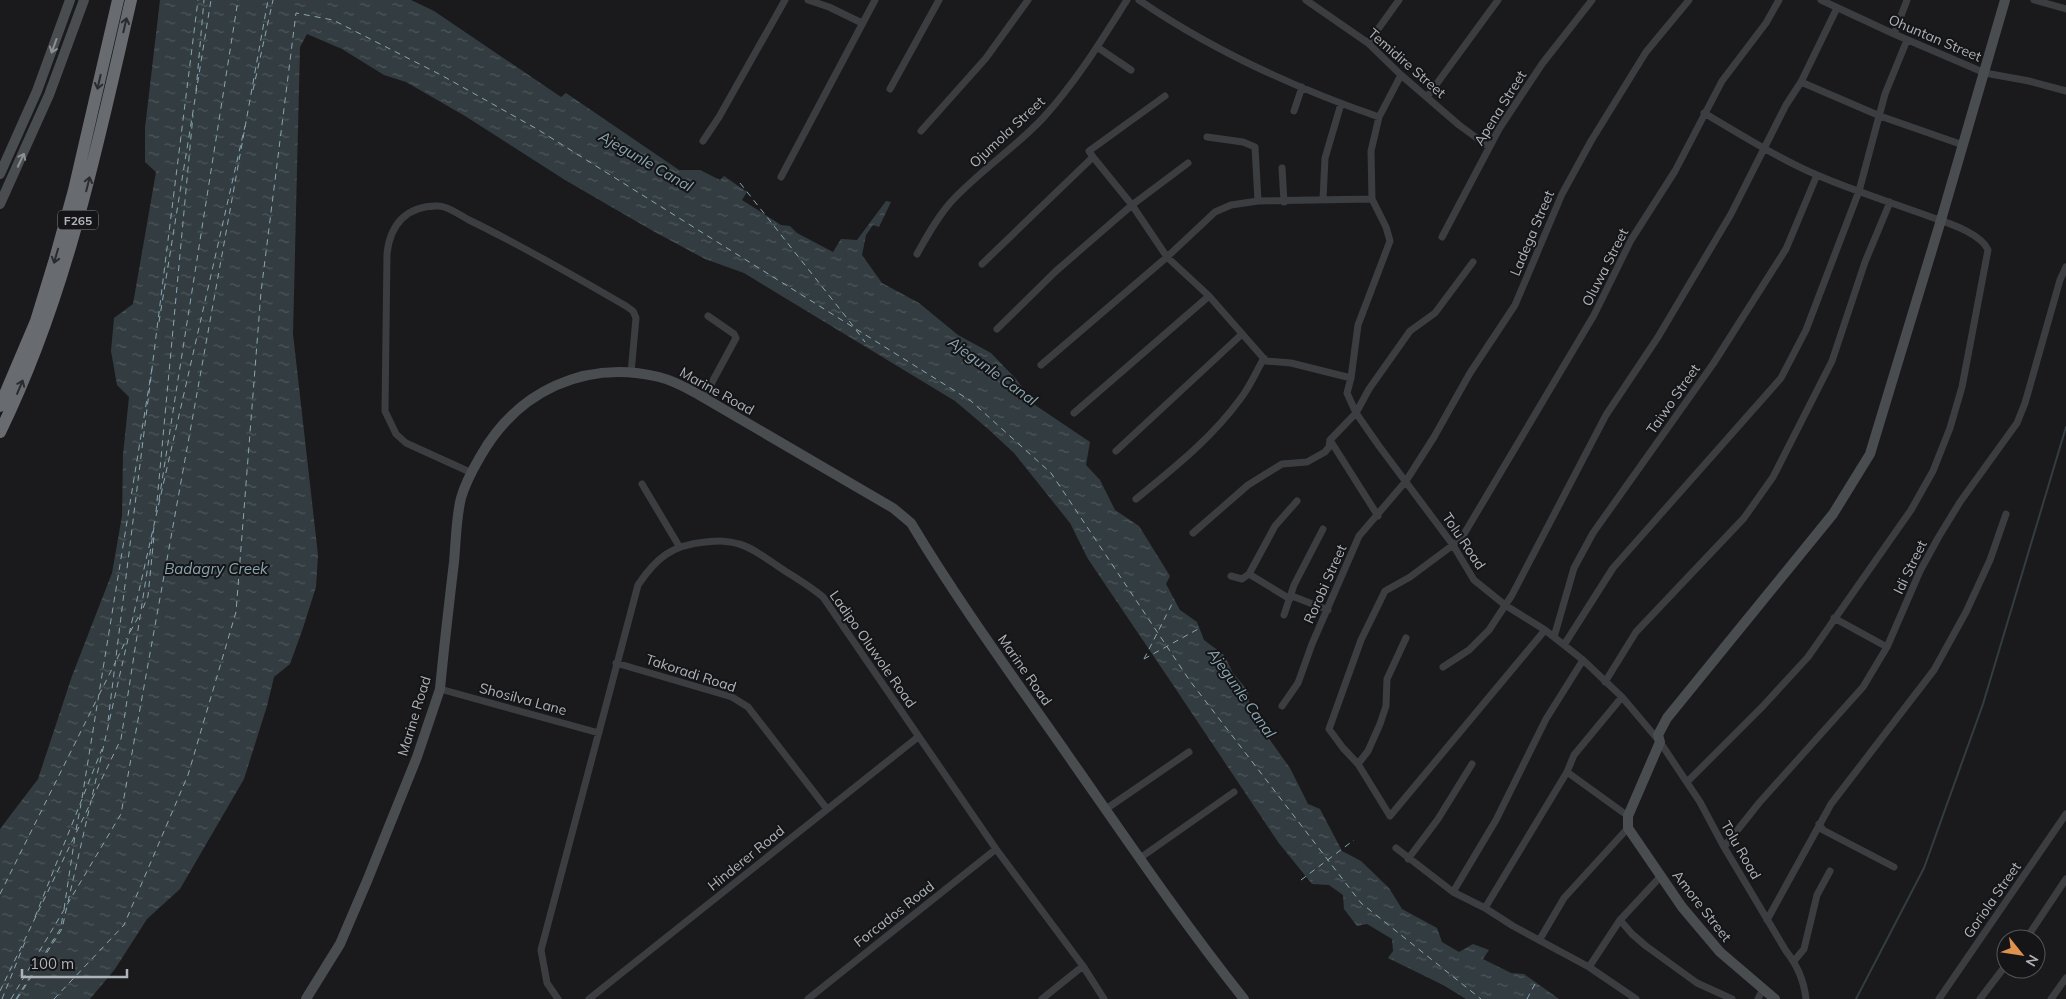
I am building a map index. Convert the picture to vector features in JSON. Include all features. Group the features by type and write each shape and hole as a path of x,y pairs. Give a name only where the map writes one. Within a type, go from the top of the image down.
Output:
{"highway":[{"name":"F265","path":"0,406 36,321 55,259 74,190 118,0"},
{"name":"F265","path":"0,432 47,322 63,276 88,186 131,0"}],"street":[{"path":"0,174 37,91 70,0"},
{"path":"0,204 49,95 84,0"},
{"path":"703,142 785,0"},
{"path":"808,0 829,7 862,23"},
{"path":"780,177 876,0"},
{"path":"890,89 939,0"},
{"path":"921,131 986,58 1028,0"},
{"name":"Ojumola Street","path":"917,254 939,216 950,203 986,168 1042,119 1065,92 1127,0"},
{"path":"1139,0 1176,26 1231,55 1341,104 1379,117"},
{"name":"Temidire Street","path":"1306,0 1368,43 1458,125 1489,147"},
{"path":"1368,43 1399,0"},
{"path":"1427,98 1498,0"},
{"name":"Apena Street","path":"1442,237 1489,147 1542,64 1592,0"},
{"name":"Ladega Street","path":"1406,481 1434,437 1470,373 1515,305 1562,194 1591,141 1646,52 1690,0"},
{"name":"Oluwa Street","path":"1358,764 1330,731 1330,726 1366,627 1385,591 1410,578 1453,545 1464,534 1480,510 1594,315 1631,240 1675,170 1722,81 1766,23 1779,0"},
{"name":"Ohuntan Street","path":"1821,0 1907,40 1985,72 2066,91"},
{"path":"1894,34 1908,0"},
{"path":"1540,940 1564,898 1628,828 1628,816 1660,742 1658,735 1667,718 1827,521 1870,454 2005,0"},
{"path":"2034,0 2066,9"},
{"path":"1443,667 1476,643 1489,630 1505,605 1526,569 1606,414 1663,329 1731,214 1786,105 1801,82 1837,8"},
{"path":"1564,645 1613,568 1781,378 1806,330 1859,191 1886,94 1907,40"},
{"path":"1097,47 1132,70"},
{"name":"Tolu Road","path":"1401,75 1379,117 1371,151 1372,199 1386,227 1390,241 1358,325 1348,393 1356,413 1453,545 1474,580 1505,605 1545,630 1583,660 1622,696 1660,742 1687,782 1767,920 1794,961 1804,984 1806,999"},
{"path":"1801,82 1880,116 1963,145"},
{"path":"1294,110 1302,87"},
{"path":"1165,96 1088,150 1132,205 1167,257 1209,296 1266,361 1291,363 1351,378"},
{"path":"1323,199 1325,158 1341,104"},
{"path":"1687,782 1763,706 1808,657 1911,510 1933,471 1950,428 1962,387 1988,250 1985,242 1976,236 1941,220 1817,175 1764,148 1704,113"},
{"path":"1207,137 1243,142 1255,147 1258,202"},
{"path":"982,264 1093,157"},
{"path":"997,328 1056,271 1132,205 1188,163"},
{"path":"1282,168 1284,202"},
{"name":"Taiwo Street","path":"1554,637 1574,568 1593,533 1713,364 1781,257 1817,175"},
{"path":"1041,366 1167,257 1215,212 1232,205 1258,202 1372,199"},
{"path":"1605,682 1636,632 1744,518 1773,477 1832,361 1865,262 1890,202"},
{"path":"472,473 406,443 396,434 385,411 389,238 394,228 404,216 417,208 442,206 520,244 633,311 636,318 631,373"},
{"path":"1193,533 1248,485 1282,464 1307,462 1325,452 1329,447 1330,440 1356,413 1369,388 1410,331 1435,313 1474,262"},
{"name":"Idi Street","path":"1724,847 1760,803 1863,687 1887,646 1920,571 1938,538 1960,502 2017,423 2025,403 2060,280 2066,267"},
{"path":"1074,413 1209,296"},
{"path":"704,397 736,338 734,334 708,316"},
{"path":"1116,451 1242,334"},
{"path":"1136,499 1190,455 1218,426 1243,396 1264,358"},
{"name":"Marine Road","path":"306,999 340,944 417,757 440,689 462,497 472,473 487,445 498,430 509,417 536,395 556,384 581,376 631,373 659,377 704,397 893,508 911,523 1002,660 1140,858 1203,947 1244,999"},
{"path":"1330,440 1378,516"},
{"name":"Rorobi Street","path":"1282,706 1298,683 1315,638 1359,536 1406,481"},
{"path":"642,484 679,546"},
{"path":"1231,576 1242,579 1249,574 1275,526 1297,501"},
{"path":"1767,920 1819,824 1832,804 1934,670 1966,612 1986,569 2006,514"},
{"path":"1284,615 1294,586 1323,529"},
{"name":"Ladipo Oluwole Road","path":"558,999 547,983 540,950 638,585 646,572 679,546 724,540 754,550 813,588 830,606 996,849 1104,999"},
{"path":"1249,574 1291,598 1328,610"},
{"path":"1834,618 1887,646"},
{"path":"1406,638 1387,679 1386,706 1380,724 1368,751 1358,764 1390,816 1392,816 1545,630"},
{"path":"1453,892 1496,820 1546,719 1583,660"},
{"name":"Takoradi Road","path":"616,663 732,697 748,707 827,809"},
{"name":"Shosilva Lane","path":"440,689 599,733"},
{"path":"1485,908 1567,772 1574,755 1622,696"},
{"name":"Hinderer Road","path":"589,999 918,736"},
{"path":"1106,809 1189,752"},
{"path":"1408,859 1438,819 1472,764"},
{"path":"1567,772 1628,816"},
{"path":"1140,858 1234,792"},
{"name":"Goriola Street","path":"1939,999 2066,814"},
{"path":"1819,824 1823,830 1894,867"},
{"name":"Amore Street","path":"1628,828 1682,907 1720,952 1775,999"},
{"path":"1396,848 1453,892 1589,967 1636,999"},
{"name":"Forcados Road","path":"808,999 996,849"},
{"path":"1794,961 1804,950 1817,895 1830,872"},
{"path":"1589,967 1620,920 1661,876"},
{"path":"2033,929 2066,879"},
{"path":"1620,920 1646,946 1697,983 1732,999"},
{"path":"1042,999 1082,966"},
{"path":"1980,999 1996,977"},
{"path":"2050,999 2066,978"},
{"path":"1758,999 1763,989"}],"water":[{"name":"Badagry Creek","path":"160,0 411,0 434,11 561,97 566,93 679,170 700,170 720,180 724,176 747,192 742,200 781,225 790,226 797,233 833,252 841,239 857,240 886,201 891,202 879,227 873,225 866,235 862,255 882,283 919,303 958,335 991,353 1016,379 1035,405 1090,442 1086,465 1100,480 1115,510 1139,526 1170,576 1166,584 1180,610 1197,622 1204,640 1224,655 1233,673 1248,691 1250,712 1290,768 1308,804 1320,809 1342,851 1361,861 1389,888 1402,909 1437,928 1442,942 1459,952 1473,944 1489,950 1483,959 1511,973 1524,974 1559,999 1466,999 1443,985 1388,958 1393,951 1392,939 1367,924 1357,926 1344,909 1343,895 1329,885 1312,884 1278,842 1088,559 1070,523 1014,453 955,401 744,273 705,259 653,231 565,180 465,116 406,82 384,75 342,49 307,34 300,47 293,334 318,555 316,587 303,628 290,664 274,677 244,779 180,889 147,919 115,969 90,999 0,999 0,829 38,779 72,676 112,573 122,516 123,455 129,397 117,385 111,351 114,318 133,304 156,172 145,162 145,128"}],"waterway":[{"path":"1856,999 1924,868 1983,704 2066,427"}],"ferry route":[{"path":"108,721 198,0"},
{"path":"196,91 204,0"},
{"path":"159,322 211,0"},
{"path":"159,500 238,0"},
{"path":"11,999 121,814 268,0"},
{"path":"253,90 273,0"},
{"path":"54,999 124,925 188,775 236,612 261,292 296,13 333,20 441,75 537,129 971,401 1051,473 1190,681 1361,903 1481,999"},
{"path":"156,512 193,115"},
{"path":"68,902 245,126"},
{"path":"740,183 854,327"},
{"path":"856,330 865,342"},
{"path":"82,798 152,368"},
{"path":"92,799 121,739 154,527"},
{"path":"143,608 148,596 154,536"},
{"path":"1144,659 1174,600"},
{"path":"130,632 140,614"},
{"path":"1144,659 1200,628"},
{"path":"117,659 127,638"},
{"path":"99,695 115,663"},
{"path":"0,894 97,699"},
{"path":"35,917 102,749"},
{"path":"76,830 81,804"},
{"path":"0,991 90,804"},
{"path":"64,909 75,836"},
{"path":"1301,880 1354,840"},
{"path":"17,999 62,929 67,906"},
{"path":"16,999 61,928 63,913"},
{"path":"2,999 25,942"},
{"path":"1527,999 1536,982"}],"water label":[{"name":"Ajegunle Canal","path":"646,161"},
{"name":"Ajegunle Canal","path":"993,371"},
{"name":"Ajegunle Canal","path":"1242,693"}]}
